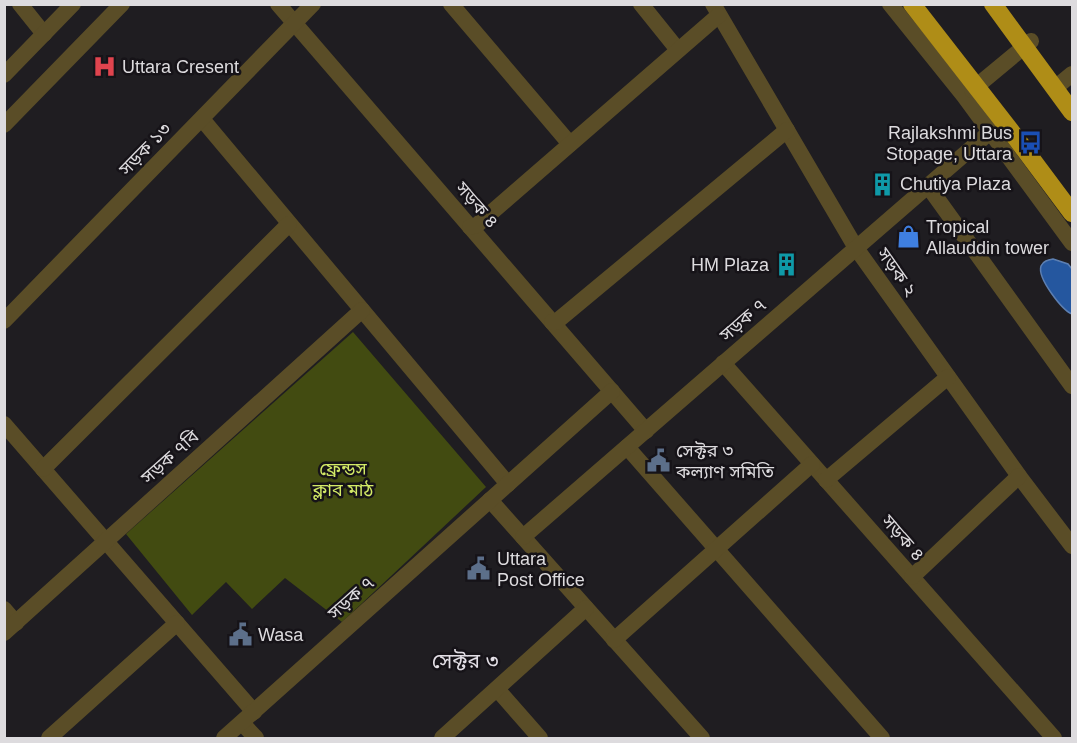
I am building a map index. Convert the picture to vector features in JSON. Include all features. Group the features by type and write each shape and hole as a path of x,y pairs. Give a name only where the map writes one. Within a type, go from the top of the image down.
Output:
{"highway":[{"path":"912,4 1072,213"},
{"path":"993,4 1072,112"}],"street":[{"path":"20,4 44,34"},
{"path":"4,75 73,4"},
{"path":"4,125 122,4"},
{"name":"সড়ক ৪","path":"278,4 646,431"},
{"name":"সড়ক ১৩","path":"4,321 313,4"},
{"path":"451,4 570,144"},
{"path":"641,4 678,50"},
{"path":"890,4 964,96 1072,243"},
{"path":"470,227 477,225 678,50 716,10"},
{"name":"সড়ক ২","path":"716,10 856,248 1019,476 1072,546"},
{"path":"972,90 1031,41"},
{"path":"1055,88 1072,74"},
{"path":"202,119 508,484"},
{"path":"552,322 556,322 787,130"},
{"name":"সড়ক ৭","path":"523,537 990,132"},
{"path":"928,186 1072,386"},
{"path":"43,469 289,224"},
{"name":"সড়ক ৭বি","path":"10,628 362,310"},
{"name":"সড়ক ৪","path":"723,363 1054,738"},
{"path":"826,480 948,377"},
{"name":"সড়ক ৭","path":"224,738 612,391"},
{"path":"4,424 177,623 248,717 256,738"},
{"path":"627,447 882,738"},
{"path":"614,640 812,464"},
{"path":"912,577 1019,476"},
{"path":"490,500 702,738"},
{"path":"442,738 586,608"},
{"path":"4,609 10,628"},
{"path":"49,738 177,623"},
{"path":"497,689 540,738"}],"green space":[{"name":"ফ্রেন্ডস ক্লাব মাঠ","path":"353,332 486,487 342,622 285,578 252,609 226,582 192,615 126,534"}],"water":[{"path":"1053,259 1068,264 1072,269 1072,314 1057,300 1043,278 1042,264"}],"place":[{"name":"Uttara Cresent","path":"104,67"},
{"name":"Rajlakshmi Bus Stopage, Uttara","path":"1030,143"},
{"name":"Chutiya Plaza","path":"882,184"},
{"name":"Tropical Allauddin tower","path":"908,237"},
{"name":"HM Plaza","path":"787,265"},
{"name":"সেক্টর ৩ কল্যাণ সমিতি","path":"658,461"},
{"name":"Uttara Post Office","path":"479,569"},
{"name":"Wasa","path":"240,635"}],"district":[{"name":"সেক্টর ৩","path":"465,660"}]}
